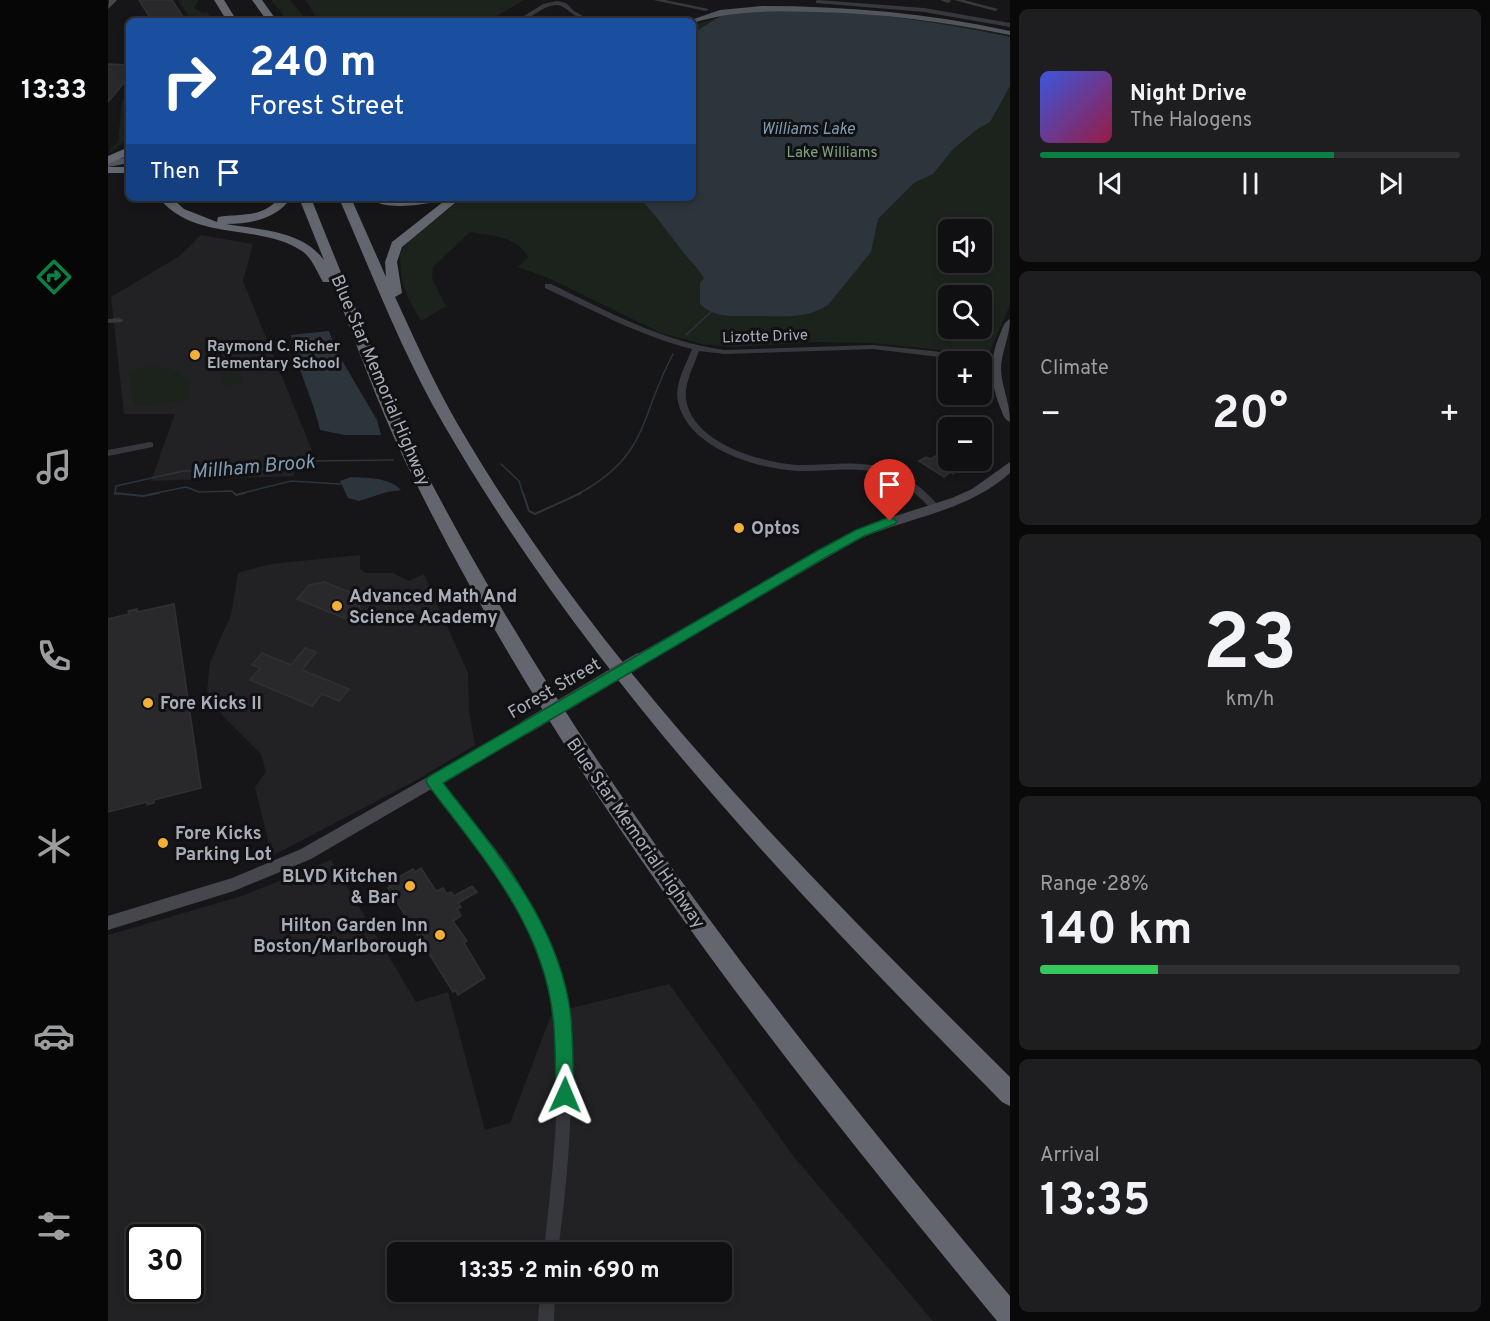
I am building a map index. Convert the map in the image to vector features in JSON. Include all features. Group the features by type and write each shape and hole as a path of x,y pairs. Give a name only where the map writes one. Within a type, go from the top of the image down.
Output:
{"highway":[{"path":"255,0 264,18"},
{"path":"255,0 270,18"},
{"path":"221,4 230,18"},
{"path":"108,163 126,152"},
{"path":"108,169 126,170"},
{"path":"168,201 178,210 201,222 271,236 307,249 323,271 369,356"},
{"path":"180,201 197,214 212,219 229,220 254,217 270,212 283,201"},
{"name":"Blue Star Memorial Highway","path":"306,201 399,431 428,491 496,617 576,747 670,885 775,1027 868,1145 1010,1316"},
{"path":"346,201 436,397 485,481 556,588 614,665 700,770 765,843 1010,1094"},
{"path":"386,201 408,203 419,201"},
{"path":"402,324 391,272 394,249 405,237 451,201"}],"main road":[{"path":"108,8 113,0"},
{"path":"696,18 708,10 750,8 876,11 932,17 1010,33"},
{"path":"108,163 126,160"},
{"path":"108,169 126,166"},
{"path":"1010,322 995,363 996,381 1010,418"},
{"name":"Forest Street","path":"108,923 226,887 284,864 338,837 855,536 880,525 975,494 991,484 1010,466"}],"street":[{"path":"656,0 708,10"},
{"path":"871,0 881,7"},
{"path":"946,0 964,15"},
{"path":"957,0 995,9"},
{"path":"524,18 545,5 557,3 564,4 583,18"},
{"path":"818,3 964,15 1010,25"},
{"name":"Lizotte Drive","path":"548,286 669,342 696,349 724,352 873,347 933,353 995,363"},
{"path":"108,321 120,320"},
{"path":"696,349 682,385 682,399 685,410 692,421 712,440 752,460 776,467 878,469 902,480 935,508"},
{"path":"108,453 150,445"},
{"path":"434,781 520,896 539,934 556,985 564,1034 566,1077 553,1242"},
{"path":"546,1321 547,1302"}],"shaded area":[{"name":"Raymond C. Richer Elementary School","path":"201,235 253,244 243,281 315,458 293,464 294,476 151,481 175,414 124,414 111,297 178,257"},
{"path":"360,555 360,569 365,573 393,573 409,581 424,574 468,673 469,712 475,745 415,781 272,856 255,787 266,772 261,754 223,716 207,691 210,662 231,615 238,573 270,564"},
{"path":"331,860 416,1002 448,992 485,1130 510,1123 552,1013 669,984 794,1157 933,1321 108,1321 108,935 242,896"}],"green space":[{"path":"178,0 199,0 194,8 203,13 207,12 212,18 190,18"},
{"path":"271,0 290,0 305,18 286,18"},
{"path":"306,0 524,0 495,17 316,18"},
{"name":"Lake Williams","path":"771,11 891,15 956,24 1010,36 1010,305 990,351 951,351 872,343 817,342 731,347 702,344 661,333 553,280 518,267 528,257 517,244 495,236 470,232 433,267 432,279 446,306 421,321 407,296 401,276 400,255 406,242 459,201 696,201 696,24 723,16"},
{"path":"126,96 125,141 111,152 110,150 118,142 122,101"},
{"path":"239,361 242,384 223,385 221,365"},
{"path":"150,367 170,368 188,379 191,399 144,406 134,405 128,370"}],"water":[{"name":"Williams Lake","path":"760,11 870,14 1010,37 1010,86 990,122 953,149 933,174 915,182 878,219 871,252 828,305 819,310 800,315 730,316 706,309 700,304 700,283 704,278 642,201 696,201 696,31 724,14"},
{"path":"329,331 337,352 377,420 381,435 345,435 320,430 291,335"},
{"path":"351,477 384,480 401,490 359,501 348,498 340,481"}],"building":[{"path":"139,0 172,0 184,18 150,18"},
{"path":"108,64 126,65 126,81 108,102"},
{"path":"938,455 938,471 956,471 944,477 919,461 926,457 930,459"},
{"name":"Advanced Math And Science Academy","path":"324,582 357,595 361,613 354,622 297,599 309,585"},
{"name":"Fore Kicks II","path":"174,604 201,788 154,800 154,803 147,805 147,802 108,812 108,619 129,614 128,611 137,609 137,612"},
{"path":"305,648 316,652 302,670 349,689 339,701 322,694 312,706 250,680 260,668 252,665 262,653 291,665"},
{"name":"Hilton Garden Inn Boston/Marlborough","path":"421,868 436,891 443,888 447,894 451,892 454,896 472,886 477,892 458,903 461,907 457,909 461,916 453,921 467,941 464,943 485,978 458,995 455,990 453,992 388,888 390,887 388,883 413,869 415,872"}],"waterway":[{"name":"Millham Brook","path":"686,335 712,311"},
{"name":"Millham Brook","path":"578,494 618,465 631,449 673,354"},
{"name":"Millham Brook","path":"115,493 116,486 183,471 256,470 311,461 393,460"},
{"name":"Millham Brook","path":"501,464 519,481 523,494"},
{"path":"239,494 291,481 340,484"},
{"path":"151,494 186,487 199,492 232,491 236,495 245,493"},
{"path":"115,493 143,496 159,493"},
{"path":"115,493 119,494"},
{"name":"Millham Brook","path":"523,493 529,511 535,514 581,493"}],"place":[{"name":"Raymond C. Richer Elementary School","path":"195,355"},
{"name":"Optos","path":"739,528"},
{"name":"Advanced Math And Science Academy","path":"337,606"},
{"name":"Fore Kicks II","path":"148,703"},
{"name":"Fore Kicks Parking Lot","path":"163,843"},
{"name":"BLVD Kitchen & Bar","path":"410,886"},
{"name":"Hilton Garden Inn Boston/Marlborough","path":"440,935"}],"route":[{"path":"565,1095 562,1017 554,978 539,934 510,880 434,781 822,554 860,533 890,521"}]}
